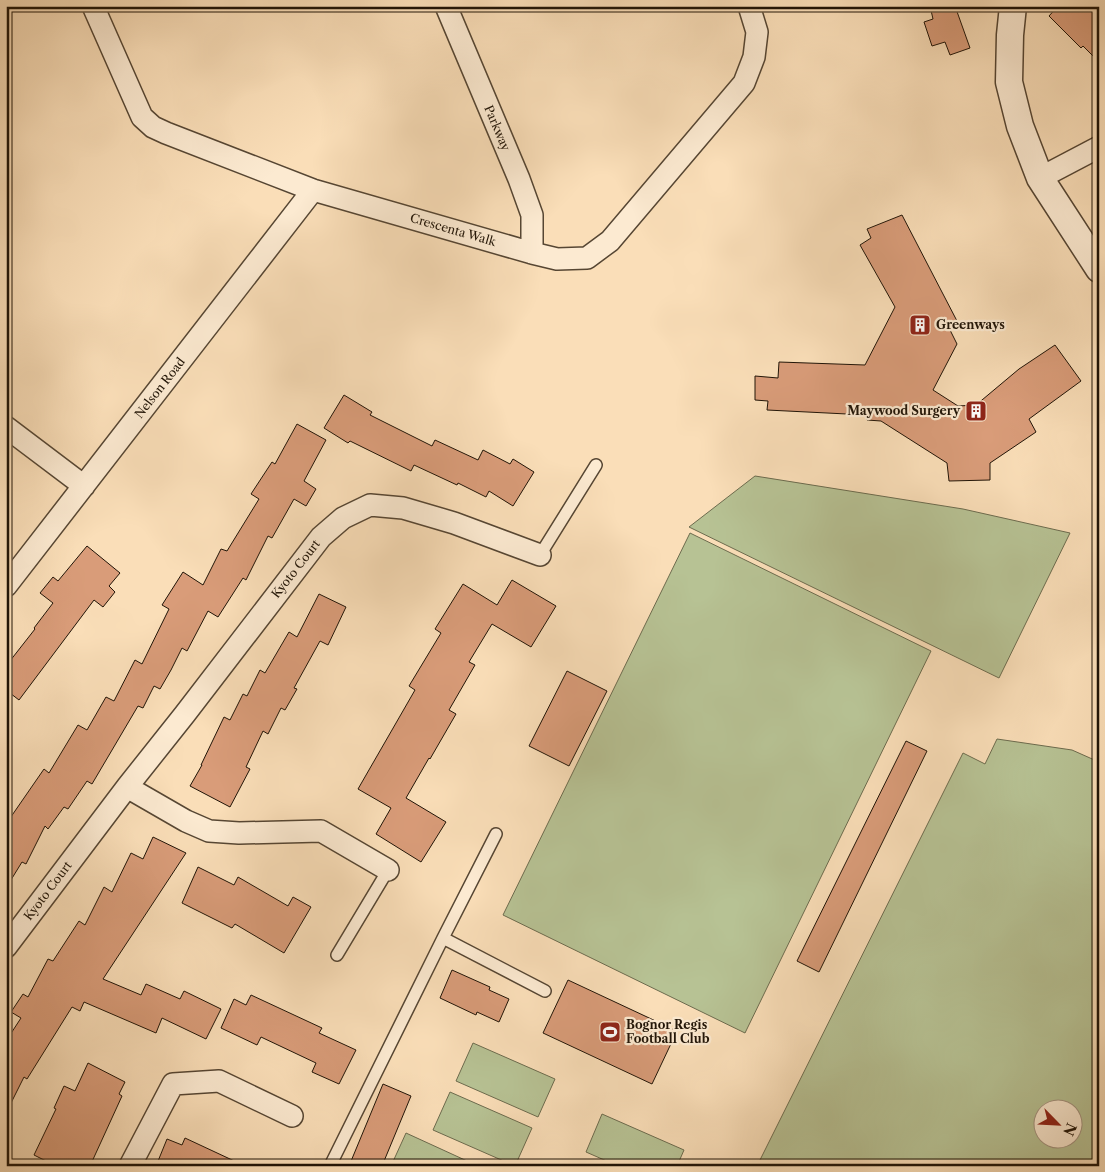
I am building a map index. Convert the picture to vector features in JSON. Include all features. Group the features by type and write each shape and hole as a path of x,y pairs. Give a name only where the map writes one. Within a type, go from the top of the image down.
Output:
{"street":[{"name":"Crescenta Walk","path":"93,6 142,117 153,126 166,133 313,190 557,259 587,258 610,241 744,83 754,57 757,32 749,6"},
{"name":"Parkway","path":"446,6 519,179 532,215 532,253"},
{"path":"1013,6 1010,35 1010,82 1020,126 1040,178 1099,269"},
{"path":"1040,178 1099,147"},
{"name":"Nelson Road","path":"6,586 313,190"},
{"path":"6,426 84,486"},
{"name":"Kyoto Court","path":"6,947 127,787 321,537 343,518 370,506 403,508 454,523 540,555"},
{"path":"127,787 186,821 208,831 239,833 321,831 388,870"},
{"path":"130,1166 173,1084 219,1081 292,1116"}],"lane":[{"path":"540,555 596,465"},
{"path":"330,1166 496,834"},
{"path":"337,955 388,870"},
{"path":"443,938 545,991"}],"green space":[{"path":"755,476 963,509 1070,533 999,678 689,527"},
{"path":"690,533 931,651 745,1033 503,915"},
{"path":"997,739 1072,750 1099,762 1099,1166 757,1166 963,753 985,764"},
{"path":"473,1043 555,1079 538,1117 456,1081"},
{"path":"450,1092 532,1128 515,1166 433,1130"},
{"path":"602,1114 684,1150 677,1166 618,1166 586,1152"},
{"path":"406,1133 478,1166 391,1166"}],"building":[{"path":"930,6 955,6 970,48 950,55 945,42 932,46 924,22 933,19"},
{"path":"1058,6 1089,6 1099,16 1099,62 1083,46 1081,48 1049,16"},
{"name":"Greenways","path":"902,215 957,321 950,330 957,344 933,390 958,406 976,405 1019,369 1055,345 1081,381 1029,419 1036,432 990,463 990,480 949,481 947,463 881,421 867,420 867,415 767,410 768,401 755,400 755,376 778,378 779,362 865,365 895,307 860,245 871,238 867,229"},
{"path":"344,395 372,412 370,415 432,446 435,440 478,460 483,450 510,464 513,459 534,472 513,506 489,491 486,497 414,465 411,471 350,441 348,443 324,428"},
{"path":"297,424 326,440 304,481 316,489 306,506 294,499 272,538 268,536 246,580 243,578 218,617 208,611 187,651 182,648 160,689 154,686 143,708 138,706 92,784 87,781 68,809 64,807 48,829 45,826 26,864 22,862 6,888 6,824 44,769 49,773 78,725 87,730 106,697 114,701 135,660 142,664 169,609 162,605 183,572 203,585 221,549 227,551 259,499 251,494 272,462 275,464"},
{"path":"87,546 120,573 109,586 115,592 103,607 94,600 19,700 6,690 6,666 53,603 40,593 53,577 58,581"},
{"path":"512,580 556,606 531,647 492,624 469,662 475,665 449,710 456,714 406,798 446,822 421,862 376,834 391,808 358,789 415,690 409,686 441,633 435,629 463,584 497,605"},
{"path":"319,594 346,607 328,645 320,641 294,688 297,689 285,710 281,708 268,734 263,731 246,767 250,769 230,807 190,786 224,717 230,720 243,694 247,696 260,670 265,673 289,632 297,637"},
{"path":"567,671 607,691 569,766 529,746"},
{"path":"906,741 927,751 819,972 797,961"},
{"path":"153,837 186,853 103,979 141,995 146,984 180,999 184,991 221,1009 206,1039 162,1018 156,1033 84,1002 80,1011 72,1007 27,1079 24,1077 6,1113 6,1041 21,1018 11,1012 23,994 28,997 48,959 53,961 79,921 85,925 104,887 112,892 131,853 143,859"},
{"path":"198,867 234,885 238,877 288,906 293,897 311,907 284,953 235,924 232,928 182,903"},
{"path":"452,970 490,987 489,990 509,999 499,1022 477,1012 476,1015 440,998"},
{"name":"Bognor Regis Football Club","path":"568,980 677,1031 652,1084 543,1033"},
{"path":"251,995 322,1028 319,1033 356,1050 339,1084 312,1072 316,1063 261,1037 257,1045 221,1028 234,999 246,1005"},
{"path":"88,1063 125,1082 119,1094 122,1096 90,1166 56,1166 34,1155 56,1109 54,1108 64,1086 75,1091"},
{"path":"383,1084 411,1096 382,1166 349,1166"},
{"path":"185,1138 245,1166 156,1166 167,1139 182,1145"}],"place":[{"name":"Greenways","path":"920,325"},
{"name":"Maywood Surgery","path":"976,411"},
{"name":"Bognor Regis Football Club","path":"610,1032"}]}
